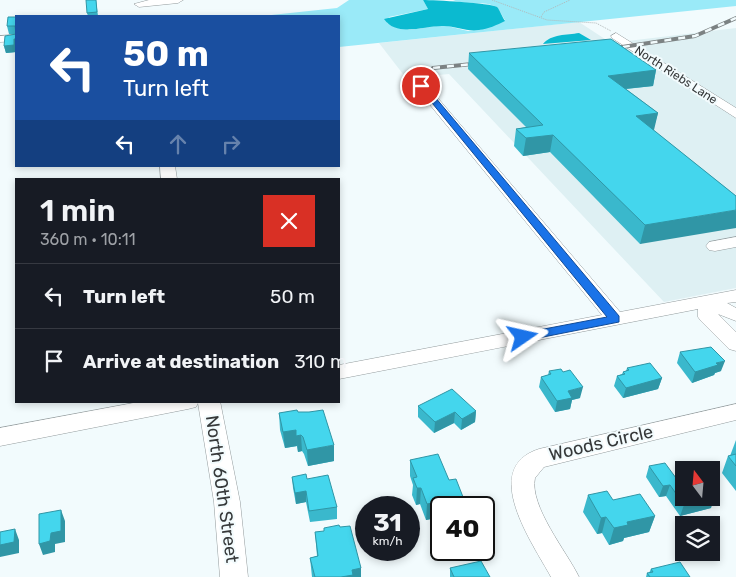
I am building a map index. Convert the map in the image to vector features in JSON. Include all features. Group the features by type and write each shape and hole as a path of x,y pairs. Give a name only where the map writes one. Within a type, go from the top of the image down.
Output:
{"street":[{"path":"140,15 138,2 178,0"},
{"name":"North Riebs Lane","path":"616,36 736,114"},
{"path":"0,39 15,38"},
{"path":"421,86 615,319"},
{"path":"714,246 736,242"},
{"path":"340,372 736,296"},
{"path":"708,302 736,315"},
{"path":"708,302 708,317 736,344"},
{"path":"0,437 178,403"},
{"name":"North 60th Street","path":"209,403 227,502 234,577"},
{"name":"Woods Circle","path":"565,577 532,515 522,486 528,469 539,458 736,412"}],"path":[{"path":"492,0 512,5 555,21 588,21 602,24 616,36"},
{"path":"541,17 544,12 570,0"}],"shaded area":[{"path":"349,0 423,0 428,9 389,17 387,23 409,30 443,25 468,31 480,30 505,20 497,8 492,5 464,3 453,0 736,0 736,6 340,47 340,15 271,15 337,8"},
{"path":"423,0 484,4 497,7 505,21 489,28 475,30 444,26 404,29 390,25 384,19 428,9"},
{"path":"579,22 611,43 736,28 736,288 664,302 449,74 406,78 379,43"},
{"path":"579,33 591,40 543,44 550,38"}],"building":[{"path":"86,0 96,0 97,12 87,13"},
{"path":"8,17 15,17 15,26 7,26"},
{"path":"15,34 14,45 4,46 5,36"},
{"path":"611,39 656,70 608,76 658,113 636,116 736,196 736,210 645,225 553,135 526,138 516,129 543,125 469,53"},
{"path":"711,347 725,361 695,372 680,352"},
{"path":"650,363 662,378 626,388 617,376 625,374 623,372 629,370 627,368"},
{"path":"561,369 563,372 570,370 583,387 568,391 572,398 557,401 541,377 551,374 549,371"},
{"path":"452,389 476,411 462,419 455,412 435,422 418,406"},
{"path":"297,410 298,412 309,412 323,410 334,445 307,450 303,437 301,435 296,436 296,430 283,432 279,413"},
{"path":"438,454 449,480 456,479 463,496 430,496 430,503 427,504 421,488 417,488 413,478 417,477 410,460"},
{"path":"736,454 736,466 728,456"},
{"path":"665,463 675,477 675,492 670,485 663,486 649,466"},
{"path":"306,474 307,479 328,475 337,507 309,511 306,491 295,493 292,477"},
{"path":"607,491 613,500 640,494 655,516 627,522 628,525 614,528 606,517 601,518 588,495"},
{"path":"61,510 61,531 51,533 50,541 39,544 39,514"},
{"path":"339,525 340,527 350,526 355,545 355,561 359,561 361,568 352,570 353,575 315,577 310,558 318,556 315,532 324,531 324,528"},
{"path":"15,529 14,542 0,545 0,532"},
{"path":"481,561 490,577 454,577 450,568"},
{"path":"680,562 690,577 650,577 647,573 653,572 651,569"}],"railway":[{"path":"609,49 695,36 736,18"},
{"path":"433,68 482,63"}],"route":[{"path":"421,86 615,319 523,337"}]}
